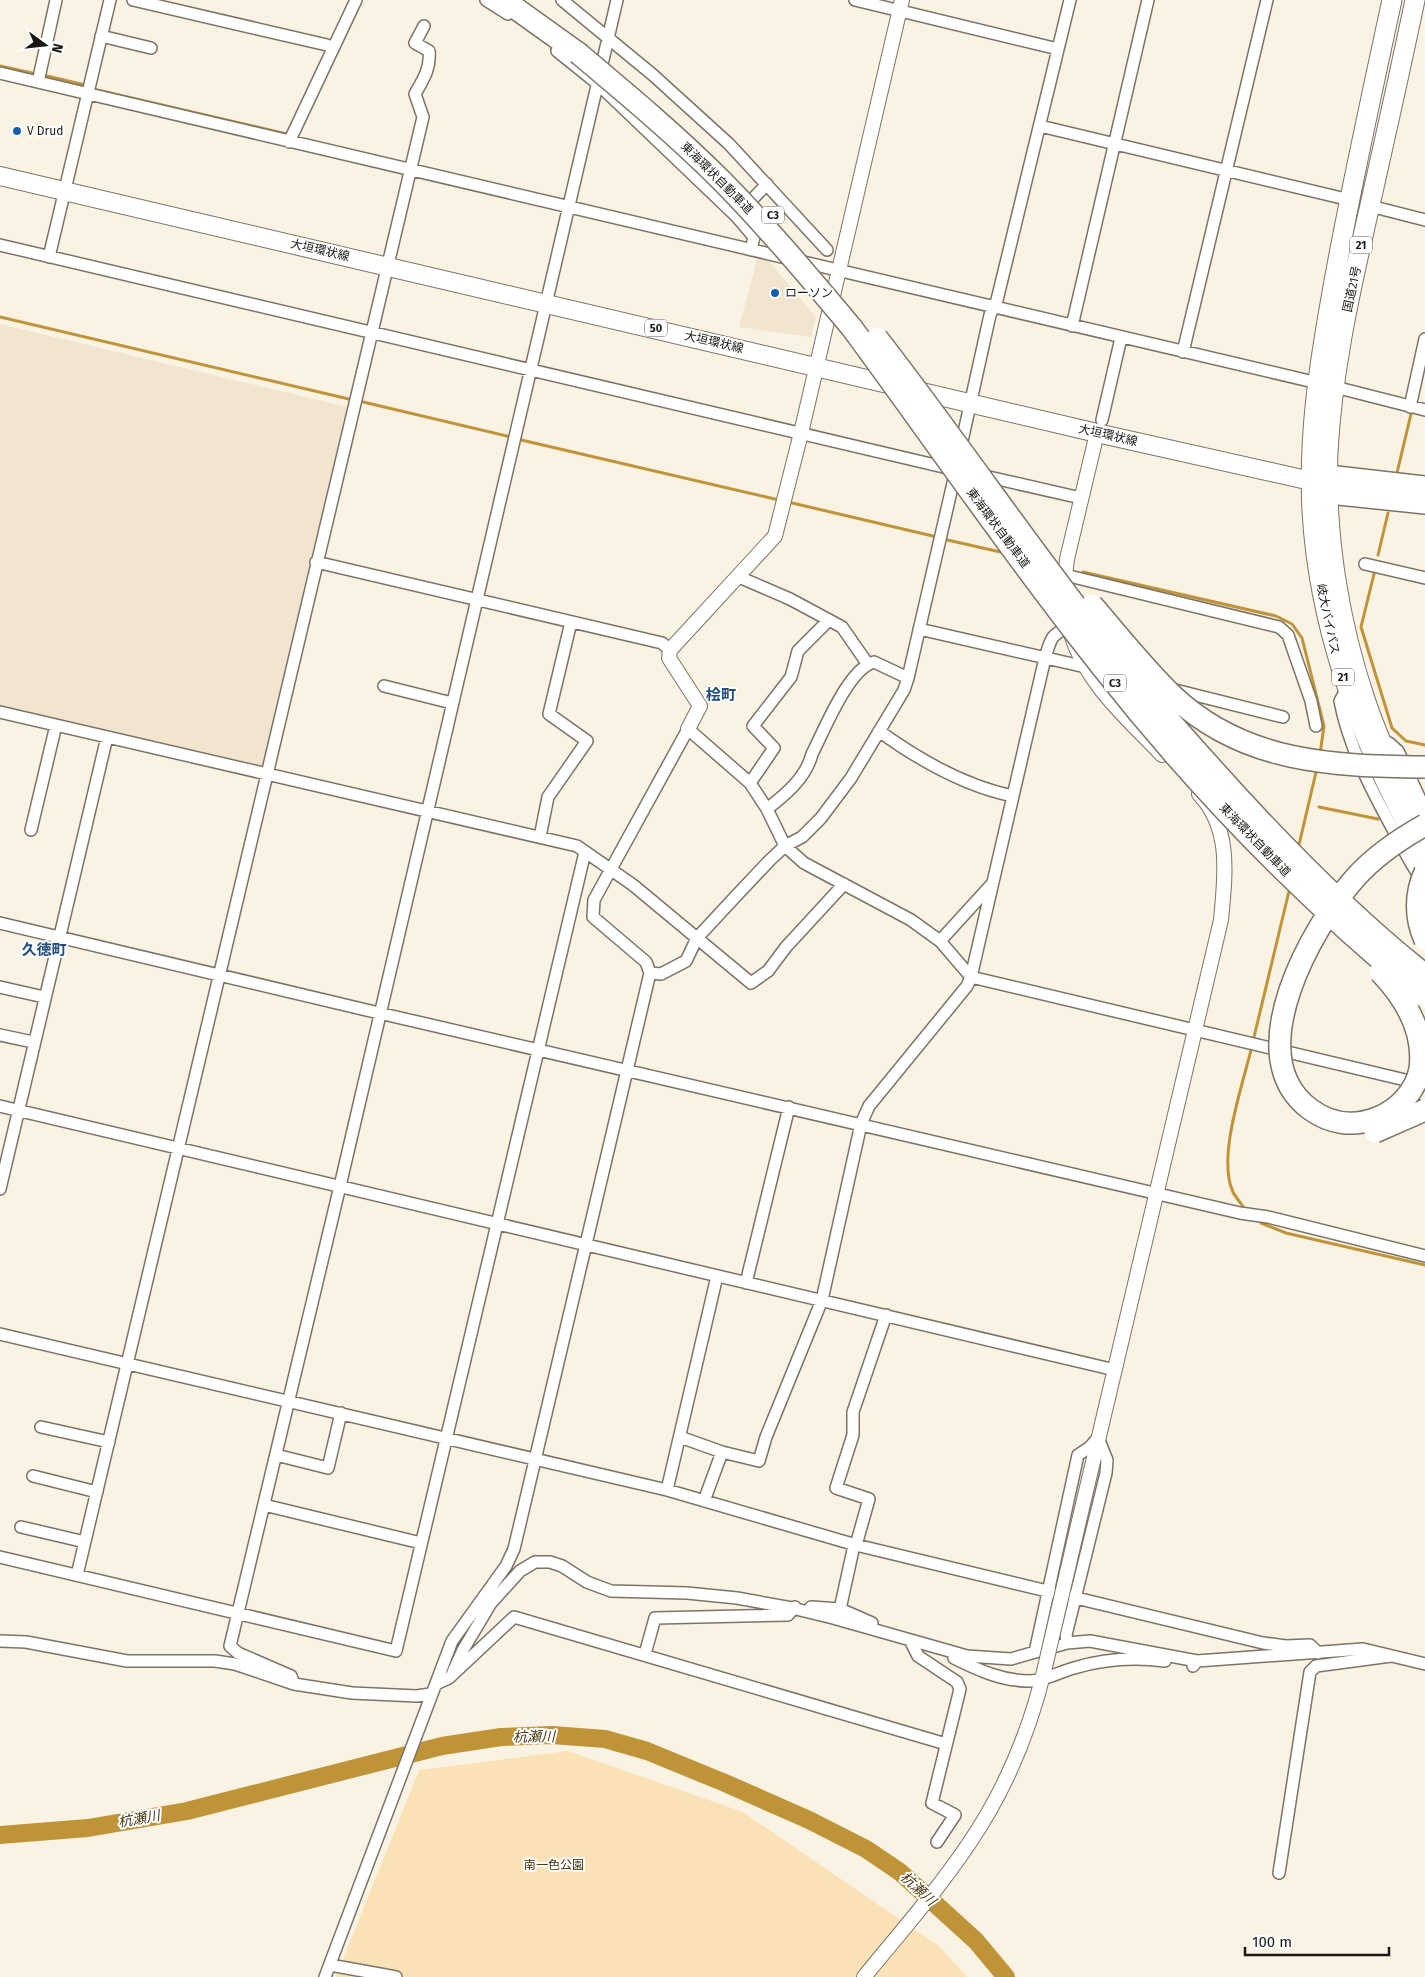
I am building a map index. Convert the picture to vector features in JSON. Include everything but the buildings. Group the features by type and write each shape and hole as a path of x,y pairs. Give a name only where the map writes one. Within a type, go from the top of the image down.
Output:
{"highway":[{"name":"東海環状自動車道","path":"504,0 628,87 682,130 773,215 850,305 934,412 1114,655 1172,724 1260,822 1316,878 1425,975"},
{"name":"国道21号","path":"1323,483 1326,385 1350,200 1392,0"},
{"name":"国道21号","path":"1326,385 1342,338 1415,0"},
{"name":"東海環状自動車道","path":"578,53 678,139 722,182 813,281 857,335 1102,668 1194,776 1303,888 1425,997"},
{"path":"934,412 1079,590 1153,675 1194,713 1237,740 1281,756 1343,764 1425,767"},
{"path":"1323,483 1425,487"},
{"path":"1323,483 1425,503"},
{"name":"岐大バイパス","path":"1323,483 1315,552 1324,606 1335,653 1370,750 1425,858"},
{"name":"岐大バイパス","path":"1323,483 1340,604 1366,701 1381,741 1425,831"},
{"path":"1194,776 1230,821 1282,878 1311,905 1318,912 1325,919 1332,926 1346,939 1384,977 1411,1013 1419,1030 1422,1046 1419,1074 1406,1098 1396,1108 1372,1120 1348,1124 1335,1122 1324,1118 1305,1106 1296,1096 1283,1069 1281,1034 1290,990 1308,946 1320,925 1324,919 1329,912 1343,892 1375,859 1425,825"},
{"path":"1425,811 1369,850 1334,886 1311,918 1288,962 1280,984 1270,1032 1269,1051 1274,1082 1281,1096 1301,1118 1327,1131 1358,1135 1373,1132 1386,1129 1425,1110"},
{"path":"1425,872 1419,887 1417,902 1418,917 1425,940"}],"main road":[{"name":"大垣環状線","path":"0,176 971,402 1100,427 1323,483"}],"street":[{"path":"38,82 56,0"},
{"path":"49,257 110,0"},
{"path":"133,0 327,45 333,49"},
{"path":"290,142 356,0"},
{"path":"486,0 565,57 598,84 736,216 754,237 751,250"},
{"path":"562,0 608,37 723,138 827,250"},
{"path":"294,1684 291,1676 238,1652 230,1646 340,1186 617,0"},
{"path":"855,0 901,5 1058,49"},
{"path":"650,973 661,974 686,961 697,938 785,846 802,837 821,818 851,778 904,690 971,402 1070,0"},
{"path":"1072,326 1148,0"},
{"path":"1183,352 1267,0"},
{"path":"325,1977 452,1641 506,1566 514,1549 533,1459 650,973 646,962 593,917 594,900 700,706 669,658 670,650 772,542 788,490 901,5"},
{"path":"77,1575 220,974 265,773 423,117 416,94 428,69 430,59 429,52 415,43 424,26"},
{"path":"101,36 151,48"},
{"path":"0,73 1326,385 1425,410"},
{"path":"1040,126 1350,200"},
{"path":"736,216 767,184"},
{"path":"1370,206 1425,220"},
{"path":"0,245 371,330 530,370 1081,498"},
{"path":"864,1977 948,1873 982,1822 1014,1762 1030,1721 1042,1679 1221,920 1226,869 1223,844 1216,819 1202,797 1120,710 1084,666 1069,627 1063,594 1065,575 1081,498 1121,338"},
{"path":"1410,407 1425,339"},
{"path":"316,562 662,643 670,650"},
{"path":"1365,564 1425,578"},
{"path":"1065,575 1279,627 1288,634 1310,701 1316,726"},
{"path":"739,577 790,598 842,627 867,663"},
{"path":"750,783 774,748 753,726 791,677 798,651 830,620"},
{"path":"540,837 548,797 587,741 549,714 571,622"},
{"path":"680,1437 722,1452 759,1461 766,1437 822,1300 861,1124 869,1106 967,986 971,976 1045,658 1051,638 1055,633 1069,627"},
{"path":"919,629 1084,666 1282,717"},
{"path":"767,809 787,794 809,766 812,754 850,682 867,663 874,662 908,678"},
{"path":"384,686 452,703"},
{"path":"1347,688 1340,701 1343,716 1361,765 1384,814 1425,885"},
{"path":"0,712 577,846 610,869 751,983 768,971 786,947 844,884"},
{"path":"31,830 56,725"},
{"path":"688,729 750,783 767,809 785,846 809,866 911,920 940,942 971,976 1425,1085"},
{"path":"879,731 911,754 946,772 994,792 1013,796"},
{"path":"0,1189 33,1042 107,737"},
{"path":"1381,741 1389,743 1398,752 1425,811"},
{"path":"0,1557 396,1652 585,852"},
{"path":"940,942 993,883"},
{"path":"0,923 1425,1256"},
{"path":"0,987 44,997"},
{"path":"0,1035 33,1042"},
{"path":"0,1106 1115,1370"},
{"path":"746,1283 789,1107"},
{"path":"667,1490 717,1276"},
{"path":"840,1609 853,1550 869,1499 836,1488 853,1435 853,1412 886,1315"},
{"path":"0,1334 667,1490 856,1545 1075,1596 1263,1643 1286,1646 1310,1645 1318,1653"},
{"path":"276,1455 328,1468 341,1414"},
{"path":"41,1426 109,1442"},
{"path":"1035,1652 1078,1455 1090,1447 1098,1438"},
{"path":"1067,1643 1066,1635 1106,1473 1107,1460 1098,1438"},
{"path":"704,1501 722,1452"},
{"path":"33,1476 97,1492"},
{"path":"264,1505 422,1544"},
{"path":"21,1527 84,1542"},
{"path":"0,1642 26,1642 127,1662 215,1661 235,1664 294,1684 376,1696 417,1696 433,1689 449,1678 491,1603 520,1571 535,1562 550,1562 562,1566 587,1582 611,1591 687,1593 737,1598 792,1608 888,1633 947,1652 988,1659 1011,1659 1067,1643 1081,1641 1103,1642 1197,1661 1363,1649 1392,1654 1425,1664"},
{"path":"645,1654 655,1618 788,1615 792,1608 797,1606 840,1609 884,1628 888,1633"},
{"path":"453,1672 514,1616 946,1744"},
{"path":"910,1640 918,1656 957,1682 960,1689 932,1803 956,1815 937,1842"},
{"path":"947,1652 954,1658 1000,1677 1022,1680 1042,1679 1104,1659 1151,1659 1193,1666 1197,1661"},
{"path":"1279,1873 1310,1672 1316,1666 1381,1658 1392,1654"},
{"path":"330,1965 396,1977"}],"shaded area":[{"path":"758,256 767,259 816,317 811,337 739,327"},
{"path":"0,324 347,407 263,764 259,767 0,706"}],"green space":[{"name":"南一色公園","path":"568,1751 743,1812 940,1947 967,1977 336,1977 419,1770"}],"waterway":[{"path":"0,66 32,73"},
{"path":"47,76 85,85"},
{"path":"93,89 287,134"},
{"path":"0,317 353,400"},
{"path":"359,401 511,437"},
{"path":"1396,477 1411,414"},
{"path":"517,439 779,500"},
{"path":"788,502 937,537"},
{"path":"1378,555 1388,513"},
{"path":"943,539 1005,553"},
{"path":"1083,572 1276,616 1292,624 1302,638 1324,726 1320,754"},
{"path":"1374,574 1361,627 1392,728 1406,741 1425,745"},
{"path":"1298,849 1317,768"},
{"path":"1319,807 1378,819"},
{"path":"1254,1037 1290,887"},
{"path":"1244,1208 1233,1192 1229,1178 1228,1161 1229,1142 1237,1102 1251,1050"},
{"path":"1261,1223 1286,1233 1425,1265"},
{"name":"杭瀬川","path":"0,1835 88,1828 187,1811 442,1746 501,1737 552,1735 605,1739 647,1751 725,1783 809,1820 866,1849 900,1872 976,1941 1006,1977"}],"place":[{"name":"V Drud","path":"17,131"},
{"name":"ローソン","path":"775,293"}],"district":[{"name":"桧町","path":"721,695"},
{"name":"久徳町","path":"44,950"}]}
